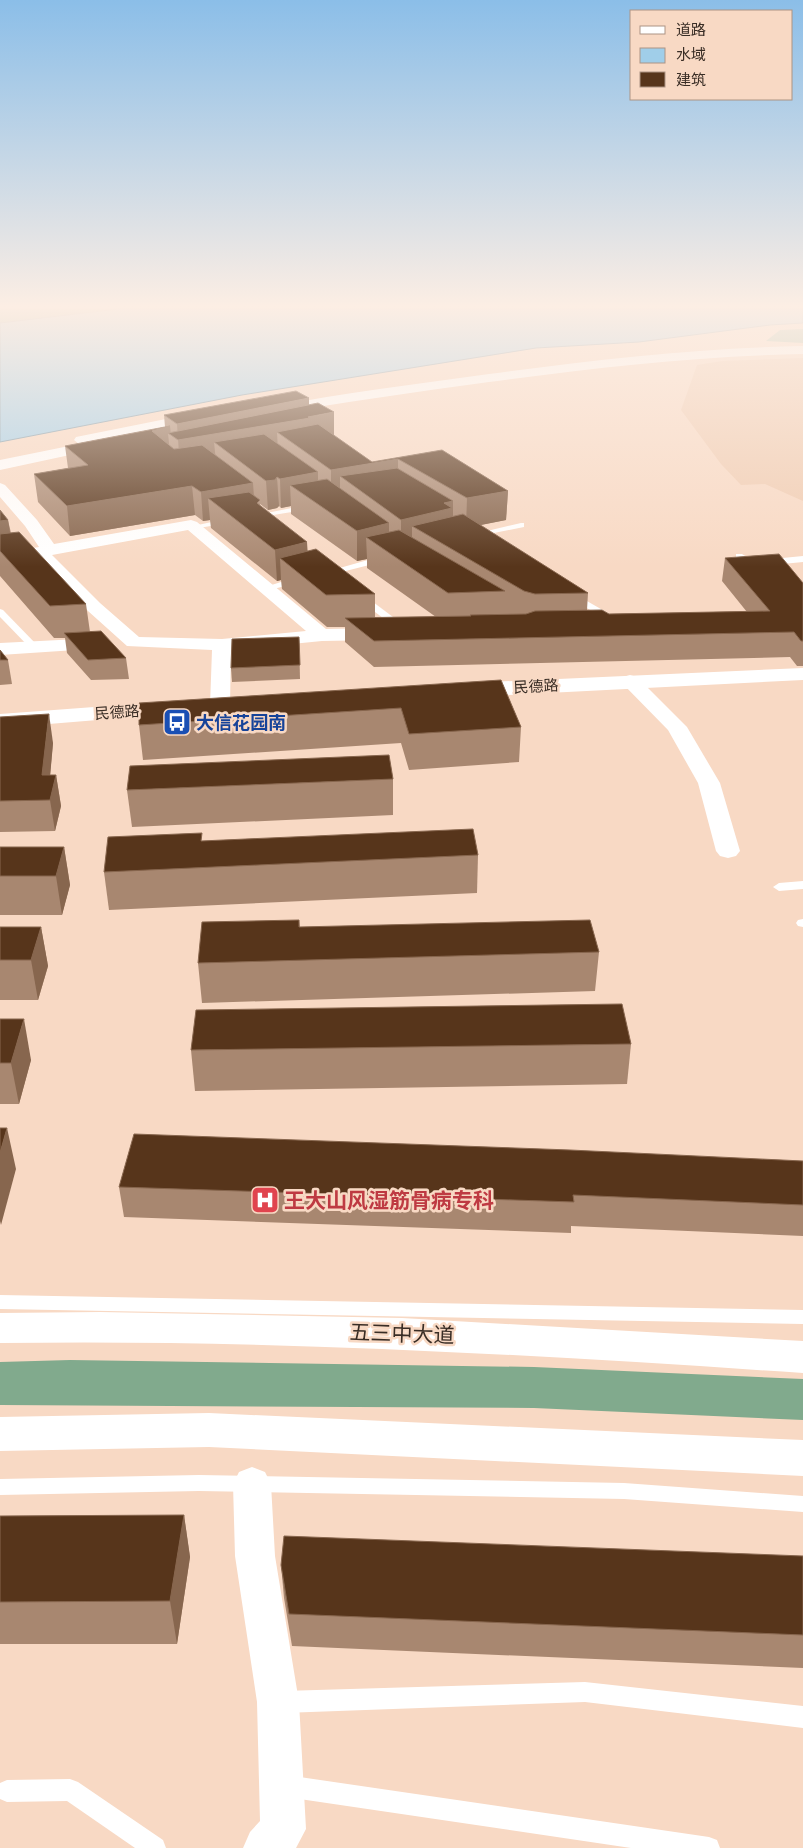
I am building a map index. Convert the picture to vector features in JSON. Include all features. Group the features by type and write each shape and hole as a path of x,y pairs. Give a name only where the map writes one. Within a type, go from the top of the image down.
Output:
{"main road":[{"path":"348,395 254,411 366,395"},
{"path":"0,456 215,418 0,464"},
{"name":"民德路","path":"444,692 630,681 803,674"},
{"name":"民德路","path":"0,722 214,706"},
{"name":"五三中大道","path":"0,1328 128,1324 464,1335 803,1358"},
{"path":"0,1434 209,1430 803,1458"}],"street":[{"path":"0,488 31,523 47,548 43,556 94,607 134,642"},
{"path":"0,559 191,525 322,635"},
{"path":"0,649 134,642 222,645 322,635 415,633"},
{"path":"214,706 222,645"},
{"path":"630,681 677,727 708,783 728,851"},
{"path":"252,1484 255,1556 278,1702 282,1785 283,1829 266,1848"}],"lane":[{"path":"193,527 320,504"},
{"path":"479,541 465,535 521,525"},
{"path":"739,556 751,564 803,560"},
{"path":"266,588 391,557"},
{"path":"351,589 415,633"},
{"path":"562,590 620,624"},
{"path":"0,612 35,648"},
{"path":"779,888 803,885"},
{"path":"0,1302 803,1317"},
{"path":"0,1487 252,1484 624,1491 803,1504"},
{"path":"278,1702 585,1692 803,1717"},
{"path":"282,1785 709,1848"},
{"path":"7,1791 70,1790 155,1848"}],"shaded area":[{"path":"686,395 803,395 803,501 765,484 741,485 721,464 681,410"}],"green space":[{"path":"70,1360 534,1367 803,1379 803,1420 534,1408 0,1405 0,1362"}],"water":[{"path":"0,395 241,395 0,442"}],"building":[{"path":"273,395 304,395 309,398 177,424 164,415"},
{"path":"318,403 334,412 308,417 310,418 178,440 168,433"},
{"path":"318,424 372,462 442,450 508,491 467,498 398,459 331,470 277,432"},
{"path":"170,426 152,431 174,449 202,445 253,483 201,492 192,486 67,506 34,474 88,465 65,446"},
{"path":"264,434 318,472 280,479 277,477 275,480 266,481 214,442"},
{"path":"397,468 453,501 444,503 452,508 401,520 340,476"},
{"path":"327,479 389,523 357,531 290,485"},
{"path":"249,492 260,500 257,503 307,542 275,550 208,498"},
{"path":"0,510 8,520 0,521"},
{"path":"463,514 588,593 535,594 524,591 412,526"},
{"path":"399,530 505,591 448,593 366,537"},
{"path":"19,532 86,604 50,606 0,551 0,534"},
{"path":"316,549 375,594 326,595 280,558"},
{"path":"779,554 803,583 803,641 794,632 374,641 345,618 526,614 535,611 602,610 609,614 770,611 725,558"},
{"path":"101,631 126,658 88,660 64,633"},
{"path":"299,637 300,665 231,668 232,639"},
{"path":"0,650 8,660 0,660"},
{"path":"501,680 521,727 409,734 401,708 139,725 139,703"},
{"path":"49,714 42,775 56,775 50,800 0,801 0,717"},
{"path":"389,755 393,779 127,790 130,766"},
{"path":"473,829 478,855 104,872 108,837 202,833 201,841"},
{"path":"0,847 64,847 56,876 0,876"},
{"path":"299,920 299,927 590,920 599,952 198,963 202,922"},
{"path":"0,927 41,927 31,960 0,960"},
{"path":"622,1004 631,1044 191,1050 196,1010"},
{"path":"0,1019 24,1019 11,1063 0,1063"},
{"path":"0,1128 7,1128 0,1153"},
{"path":"134,1134 570,1150 803,1161 803,1205 573,1195 574,1202 119,1187"},
{"path":"184,1515 170,1601 0,1602 0,1516"},
{"path":"284,1536 803,1556 803,1635 289,1614 281,1565"}],"place":[{"name":"大信花园南","path":"177,722"},
{"name":"王大山风湿筋骨病专科","path":"265,1200"}]}
